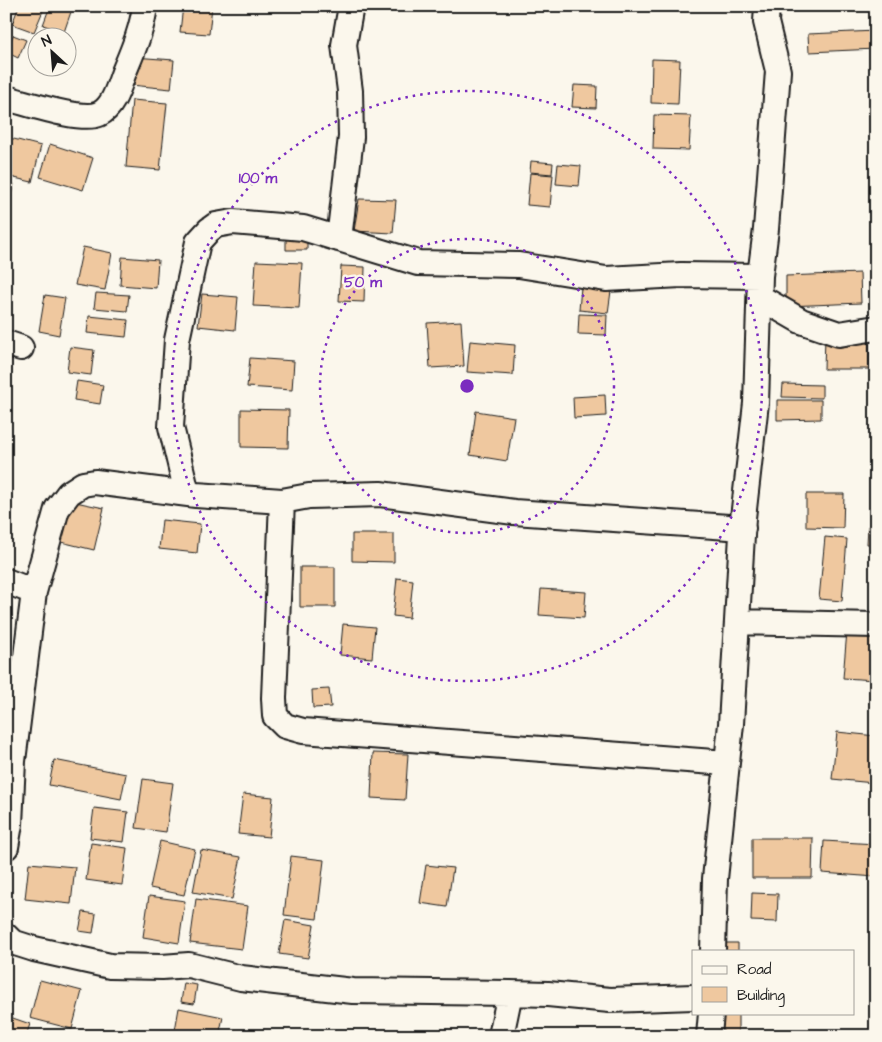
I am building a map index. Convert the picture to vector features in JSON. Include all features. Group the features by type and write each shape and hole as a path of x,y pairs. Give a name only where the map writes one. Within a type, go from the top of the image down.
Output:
{"street":[{"path":"6,98 71,115 87,116 100,114 114,97 138,37 144,6"},
{"path":"339,239 351,137 350,91 344,46 351,6"},
{"path":"713,950 716,879 731,724 743,528 756,403 760,287 778,71 766,22 767,6"},
{"path":"187,493 171,427 177,340 198,242 216,225 233,222 303,228 418,263 519,266 606,279 681,275 760,287 801,320 838,334 876,328"},
{"path":"6,848 10,824 13,761 34,592 57,508 69,493 83,484 96,482 187,493 282,501 309,496 380,494 514,512 743,528"},
{"path":"282,501 274,698 275,716 285,726 303,730 727,763"},
{"path":"6,581 34,592"},
{"path":"737,622 876,625"},
{"path":"6,936 12,942 34,949 110,966 162,967 189,965 241,978 353,991 548,994 610,1000 692,997"},
{"path":"501,1036 510,993"},
{"path":"708,1036 711,1014"}],"building":[{"path":"19,6 45,6 36,28 28,28 28,30 12,24"},
{"path":"50,6 73,6 65,28 52,28 43,25"},
{"path":"183,6 212,6 209,34 180,32"},
{"path":"876,31 876,49 809,52 808,34"},
{"path":"13,35 26,40 18,58 6,52"},
{"path":"134,57 174,60 171,89 131,85"},
{"path":"652,59 680,60 678,104 651,103"},
{"path":"574,85 597,86 596,108 572,107"},
{"path":"132,100 167,103 160,170 126,167"},
{"path":"654,115 691,116 689,150 653,149"},
{"path":"6,137 41,146 32,182 6,176"},
{"path":"50,144 93,158 83,190 40,177"},
{"path":"531,161 553,163 552,174 530,172"},
{"path":"558,164 581,166 579,186 556,184"},
{"path":"530,173 553,175 550,207 527,205"},
{"path":"6,182 14,184 6,214"},
{"path":"359,199 396,200 393,233 354,231"},
{"path":"286,234 307,234 307,250 286,250"},
{"path":"83,247 112,253 105,290 75,285"},
{"path":"122,257 158,260 156,288 120,285"},
{"path":"256,261 302,263 299,308 253,306"},
{"path":"341,266 365,267 364,302 339,301"},
{"path":"860,273 861,303 786,306 786,276"},
{"path":"581,287 611,291 608,313 579,310"},
{"path":"96,293 129,295 127,311 94,308"},
{"path":"202,294 238,297 235,330 198,326"},
{"path":"45,295 65,298 59,335 39,331"},
{"path":"579,314 607,315 606,335 578,334"},
{"path":"89,316 128,320 126,337 87,333"},
{"path":"461,321 464,366 430,368 427,323"},
{"path":"825,337 869,339 869,369 824,369"},
{"path":"470,341 515,345 513,375 467,372"},
{"path":"70,347 94,350 91,375 67,372"},
{"path":"250,358 294,361 292,390 247,387"},
{"path":"77,381 103,385 100,404 74,400"},
{"path":"783,384 822,385 822,398 782,397"},
{"path":"605,395 606,416 574,418 573,397"},
{"path":"777,400 821,400 821,419 777,420"},
{"path":"241,409 289,410 288,448 241,447"},
{"path":"476,411 514,417 507,461 470,455"},
{"path":"806,494 844,494 843,528 806,527"},
{"path":"66,500 104,508 94,550 57,541"},
{"path":"162,520 200,524 197,553 159,549"},
{"path":"868,526 876,526 875,544 867,544"},
{"path":"352,534 394,534 394,562 352,561"},
{"path":"825,537 847,539 842,601 819,599"},
{"path":"300,567 335,567 335,607 300,607"},
{"path":"397,578 413,580 409,618 393,616"},
{"path":"541,589 586,592 584,618 539,615"},
{"path":"343,624 375,627 372,658 340,655"},
{"path":"847,631 876,633 876,680 843,678"},
{"path":"329,689 331,707 313,708 312,690"},
{"path":"837,732 876,736 874,783 832,779"},
{"path":"373,753 408,754 405,800 371,798"},
{"path":"54,760 126,774 121,799 49,785"},
{"path":"143,779 173,783 166,832 136,828"},
{"path":"243,794 273,797 269,837 238,834"},
{"path":"94,808 128,812 124,842 90,838"},
{"path":"752,838 813,838 812,878 752,878"},
{"path":"160,841 195,849 184,895 150,888"},
{"path":"824,841 876,844 876,877 822,873"},
{"path":"91,843 127,848 122,885 86,880"},
{"path":"201,850 241,857 232,899 193,892"},
{"path":"291,856 324,860 317,919 284,915"},
{"path":"29,863 75,867 71,904 25,899"},
{"path":"426,865 453,868 447,907 420,903"},
{"path":"752,893 778,894 777,922 751,921"},
{"path":"149,896 185,901 179,943 143,937"},
{"path":"196,899 248,906 242,949 190,943"},
{"path":"83,912 96,914 93,933 79,931"},
{"path":"285,920 314,925 308,958 279,954"},
{"path":"720,943 738,943 738,950 719,950"},
{"path":"40,980 82,991 72,1029 30,1018"},
{"path":"184,983 197,985 194,1004 181,1002"},
{"path":"179,1008 223,1017 219,1036 174,1036"},
{"path":"720,1014 738,1014 738,1036 719,1036"},
{"path":"7,1016 30,1024 26,1036 6,1036"}]}
